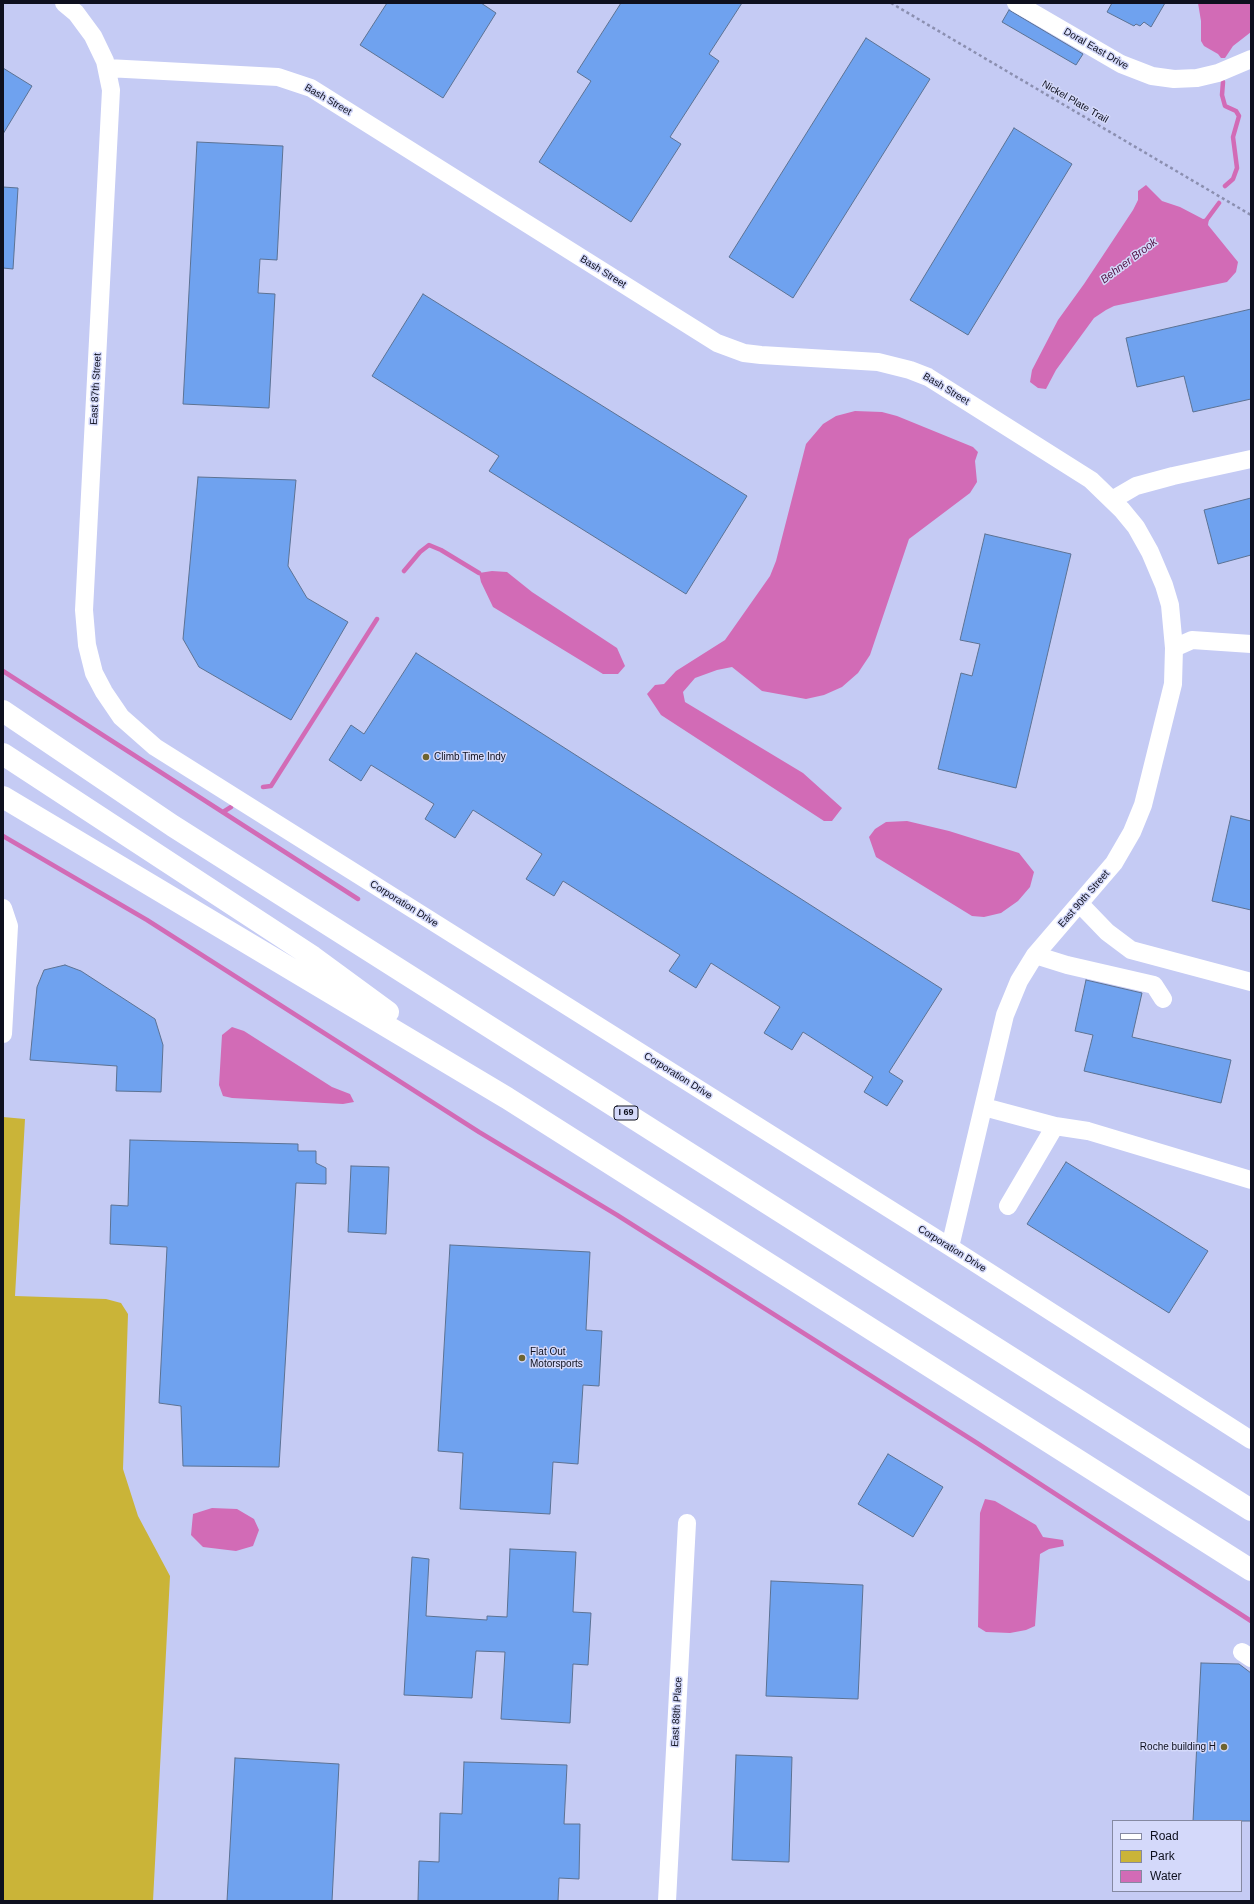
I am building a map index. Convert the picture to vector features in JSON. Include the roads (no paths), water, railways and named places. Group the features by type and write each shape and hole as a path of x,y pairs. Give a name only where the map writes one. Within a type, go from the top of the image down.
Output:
{"highway":[{"name":"I 69","path":"3,711 174,826 1251,1510"},
{"path":"3,754 313,957 507,1098"},
{"path":"3,797 507,1098 1251,1570"}],"street":[{"path":"64,3 76,13 93,36 107,68"},
{"name":"Doral East Drive","path":"1016,3 1121,64 1152,76 1174,79 1197,78 1218,73 1251,60"},
{"name":"Bash Street","path":"107,68 278,77 311,88 711,340 750,354 871,362 910,370 934,380 1091,480 1131,521 1147,545"},
{"name":"East 87th Street","path":"107,68 112,98 84,610 87,645 94,673 112,705"},
{"path":"1112,500 1136,486 1173,476 1251,459"},
{"name":"East 90th Street","path":"950,1247 1005,1015 1019,981 1035,955 1114,863 1132,832 1143,805 1173,684 1174,648 1170,606 1159,571 1147,545"},
{"path":"1174,648 1192,640 1251,644"},
{"name":"Corporation Drive","path":"112,705 132,728 155,747 950,1247 1251,1440"},
{"path":"1080,904 1106,932 1131,950 1251,982"},
{"path":"3,908 9,926 3,1034"},
{"path":"1035,955 1067,965 1154,986 1163,999"},
{"path":"984,1107 1055,1126 1088,1131 1251,1180"},
{"path":"1008,1206 1055,1126"},
{"name":"East 88th Place","path":"667,1901 686,1523"}],"water":[{"path":"1198,3 1251,4 1251,32 1233,46 1225,58 1221,58 1218,54 1204,46 1201,41 1201,21"},
{"path":"1146,185 1162,201 1180,207 1203,219 1209,218 1208,225 1238,262 1236,272 1227,282 1114,306 1106,310 1094,318 1056,370 1046,389 1038,388 1030,382 1032,370 1058,320 1084,284 1133,210 1138,200 1138,191"},
{"path":"855,411 882,412 897,416 973,447 978,452 975,461 977,482 970,493 909,539 870,655 858,673 842,687 824,695 806,699 762,691 732,667 717,670 695,678 683,692 685,702 803,773 842,808 832,821 824,821 661,715 647,694 655,685 664,684 676,671 725,640 770,576 776,561 806,444 823,424 836,416"},
{"path":"492,571 507,572 532,592 617,648 625,666 618,674 603,674 493,607 481,582 479,573"},
{"path":"907,821 949,831 1019,853 1034,872 1030,887 1018,901 1001,913 984,917 972,916 876,857 869,837 875,829 886,822"},
{"path":"232,1027 244,1031 332,1087 350,1094 354,1102 343,1104 232,1098 223,1096 219,1085 222,1035"},
{"path":"985,1499 995,1501 1036,1525 1043,1537 1063,1540 1064,1546 1049,1549 1040,1554 1035,1626 1026,1630 1010,1633 986,1632 978,1627 980,1513"},
{"path":"212,1508 237,1509 254,1519 259,1530 253,1546 236,1551 203,1547 191,1535 193,1514"}],"waterway":[{"name":"Behner Brook","path":"1223,82 1222,95 1225,106 1236,111 1239,116 1233,137 1237,168 1233,179 1225,186"},
{"name":"Behner Brook","path":"1205,222 1219,203"},
{"path":"404,571 420,552 429,545 441,550 479,573"},
{"path":"263,787 271,786 377,619"},
{"path":"3,671 358,899"},
{"path":"223,812 231,807"},
{"path":"3,836 147,920 479,1132 617,1215 977,1443 1251,1621"}],"place":[{"name":"Climb Time Indy","path":"426,757"},
{"name":"Flat Out Motorsports","path":"522,1358"},
{"name":"Roche building H","path":"1224,1747"}]}
